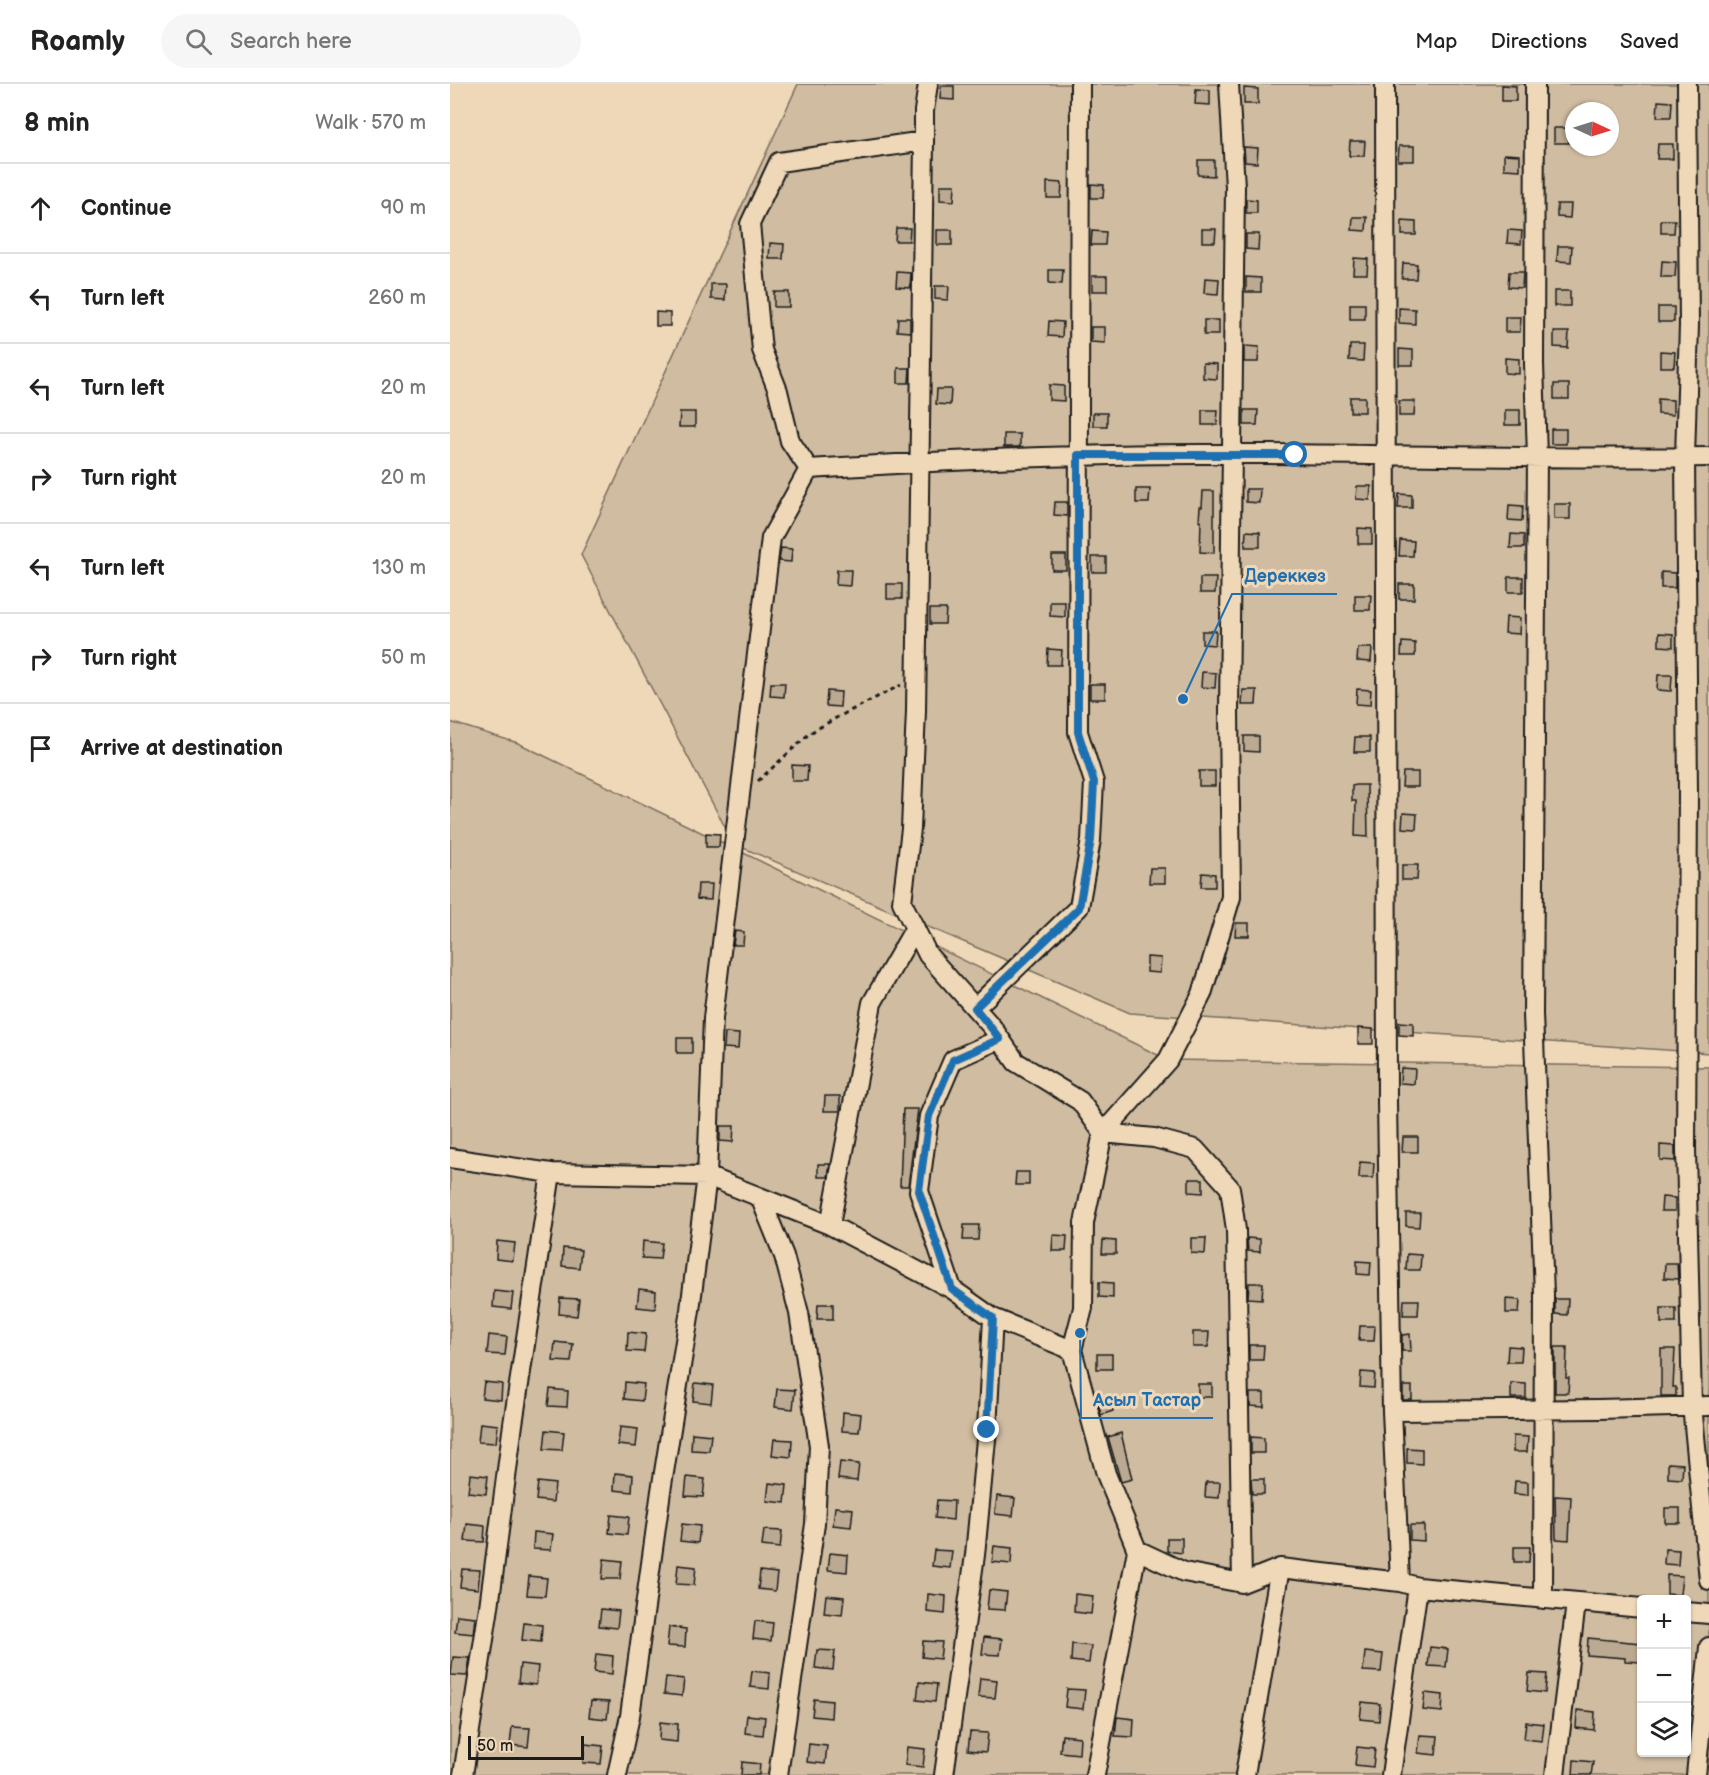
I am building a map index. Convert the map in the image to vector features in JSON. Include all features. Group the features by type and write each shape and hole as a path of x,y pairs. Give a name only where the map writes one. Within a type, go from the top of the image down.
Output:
{"street":[{"path":"928,84 924,111 916,678 911,829 902,902 928,955 975,1008 1016,1062 1080,1101 1102,1133 1154,1138 1195,1149 1230,1188 1236,1230 1242,1583"},
{"path":"975,1008 1079,908 1091,840 1094,782 1078,732 1080,84"},
{"path":"1095,1775 1137,1550 1106,1474 1072,1350 1083,1308 1084,1223 1102,1133 1168,1060 1202,994 1231,897 1229,711 1234,454 1235,187 1229,84"},
{"path":"1384,84 1387,1102 1392,1411 1400,1582"},
{"path":"1535,84 1534,364 1538,457 1533,1014 1544,1294 1543,1599"},
{"path":"1687,84 1689,325 1685,457 1688,780 1686,1149 1709,1580"},
{"path":"809,470 790,441 778,391 762,351 750,224 778,162 924,141"},
{"path":"809,470 920,462 1078,455 1709,456"},
{"path":"618,1775 630,1716 661,1491 690,1310 707,1176 712,1018 771,538 809,470"},
{"path":"830,1225 872,1003 915,928"},
{"path":"952,1289 919,1191 929,1116 953,1060 1000,1039"},
{"path":"450,1158 551,1173 707,1176 830,1225 952,1289 993,1318 1072,1350"},
{"path":"463,1775 489,1607 514,1412 551,1173"},
{"path":"760,1197 784,1256 799,1313 819,1446 815,1524 778,1775"},
{"path":"944,1775 975,1555 987,1430 993,1318"},
{"path":"1392,1411 1700,1406"},
{"path":"1137,1550 1184,1572 1242,1583 1280,1568 1400,1582 1418,1587 1637,1608"},
{"path":"1245,1775 1280,1568"},
{"path":"1391,1775 1418,1587"},
{"path":"1556,1775 1576,1603"},
{"path":"1691,1612 1709,1614"},
{"path":"1696,1775 1709,1647"}],"path":[{"path":"739,796 764,777 810,733 867,701 916,678"}],"shaded area":[{"path":"798,84 1709,84 1709,1053 1130,1013 734,844 581,555"},
{"path":"450,722 518,743 1168,1060 1709,1067 1709,1775 450,1775"}],"building":[{"path":"1502,85 1516,86 1516,101 1502,101"},
{"path":"941,86 954,86 954,100 940,99"},
{"path":"1244,88 1258,89 1258,104 1244,104"},
{"path":"1196,89 1210,90 1210,105 1195,104"},
{"path":"1658,101 1672,102 1671,117 1657,117"},
{"path":"1554,128 1565,128 1565,143 1554,143"},
{"path":"1350,141 1365,141 1364,156 1349,156"},
{"path":"1658,144 1673,144 1673,159 1657,159"},
{"path":"1399,146 1414,146 1414,161 1398,161"},
{"path":"1244,147 1258,148 1257,163 1245,162"},
{"path":"1504,154 1520,155 1520,170 1504,169"},
{"path":"1198,160 1214,160 1214,176 1198,175"},
{"path":"1047,182 1062,183 1061,198 1047,198"},
{"path":"1091,184 1104,185 1103,198 1091,198"},
{"path":"940,185 955,185 954,201 940,200"},
{"path":"1246,199 1257,200 1257,213 1246,213"},
{"path":"1557,204 1571,204 1570,218 1557,217"},
{"path":"1353,217 1367,217 1366,231 1352,230"},
{"path":"1661,220 1675,220 1674,233 1661,233"},
{"path":"1402,221 1416,222 1416,235 1402,235"},
{"path":"896,228 910,228 909,241 895,241"},
{"path":"1202,229 1216,229 1215,242 1202,242"},
{"path":"937,230 952,230 952,245 937,245"},
{"path":"1508,230 1522,231 1521,244 1507,243"},
{"path":"1092,231 1106,232 1105,245 1091,245"},
{"path":"1246,234 1259,234 1258,250 1246,249"},
{"path":"770,243 784,244 783,259 769,259"},
{"path":"1558,246 1572,246 1571,262 1557,261"},
{"path":"1354,258 1368,259 1367,274 1353,274"},
{"path":"1662,261 1676,262 1675,277 1661,277"},
{"path":"1403,263 1417,264 1416,279 1402,279"},
{"path":"1049,270 1063,270 1062,284 1049,283"},
{"path":"897,272 911,273 910,288 896,287"},
{"path":"1509,272 1523,272 1522,288 1508,287"},
{"path":"1092,276 1107,276 1107,291 1092,291"},
{"path":"1246,277 1261,278 1261,292 1246,292"},
{"path":"1205,278 1219,279 1218,294 1204,293"},
{"path":"711,284 726,284 725,300 711,299"},
{"path":"935,286 949,286 948,300 935,299"},
{"path":"1554,291 1570,291 1570,306 1554,306"},
{"path":"774,292 789,292 789,307 774,307"},
{"path":"1350,304 1365,304 1365,319 1350,319"},
{"path":"1658,307 1674,307 1674,322 1658,322"},
{"path":"1399,308 1415,309 1415,324 1399,323"},
{"path":"656,312 670,313 670,326 656,326"},
{"path":"1505,317 1521,317 1520,332 1505,332"},
{"path":"898,318 910,318 910,332 897,331"},
{"path":"1204,320 1219,320 1219,335 1204,335"},
{"path":"1049,321 1063,322 1062,337 1048,336"},
{"path":"1091,327 1105,327 1105,343 1091,342"},
{"path":"1554,332 1569,332 1568,348 1554,347"},
{"path":"1350,345 1364,345 1363,361 1349,360"},
{"path":"1244,346 1259,347 1258,362 1244,362"},
{"path":"1399,349 1413,350 1413,365 1399,365"},
{"path":"1660,351 1675,352 1674,367 1660,367"},
{"path":"1505,358 1519,359 1519,374 1505,373"},
{"path":"1203,363 1217,364 1217,379 1203,378"},
{"path":"898,368 910,368 909,383 898,383"},
{"path":"1554,384 1569,384 1569,399 1554,399"},
{"path":"1049,385 1064,386 1064,401 1049,400"},
{"path":"937,389 951,389 950,405 936,404"},
{"path":"1350,397 1365,397 1365,412 1350,412"},
{"path":"1658,399 1673,400 1673,415 1658,414"},
{"path":"1399,401 1415,401 1414,416 1399,416"},
{"path":"1202,410 1218,410 1217,425 1202,425"},
{"path":"1244,410 1258,410 1257,425 1244,425"},
{"path":"1505,410 1520,410 1520,425 1505,425"},
{"path":"680,412 695,412 695,427 679,427"},
{"path":"1093,413 1107,413 1107,426 1093,426"},
{"path":"1551,429 1566,429 1566,444 1551,444"},
{"path":"1004,434 1020,434 1020,447 1004,447"},
{"path":"1357,486 1371,486 1370,500 1356,499"},
{"path":"1136,489 1150,489 1149,503 1136,503"},
{"path":"1246,489 1260,489 1259,503 1246,502"},
{"path":"1203,491 1214,491 1214,553 1200,552 1201,521 1199,521"},
{"path":"1399,494 1412,495 1412,508 1398,508"},
{"path":"1055,502 1067,502 1067,516 1054,515"},
{"path":"1554,504 1570,504 1570,519 1554,519"},
{"path":"1509,505 1523,506 1522,521 1508,520"},
{"path":"1358,528 1372,529 1372,544 1358,544"},
{"path":"1246,531 1260,532 1260,547 1245,547"},
{"path":"1511,534 1524,535 1524,548 1510,548"},
{"path":"1400,540 1414,541 1413,556 1399,556"},
{"path":"781,548 792,549 791,562 779,561"},
{"path":"1052,555 1066,555 1066,570 1052,570"},
{"path":"1092,557 1106,557 1106,572 1092,572"},
{"path":"837,570 851,570 850,586 836,585"},
{"path":"1661,572 1675,573 1675,588 1661,588"},
{"path":"1508,577 1523,577 1523,592 1508,592"},
{"path":"1200,578 1216,578 1215,593 1200,593"},
{"path":"887,584 902,584 902,599 887,599"},
{"path":"1399,584 1414,584 1414,599 1399,599"},
{"path":"1355,595 1371,595 1370,610 1355,610"},
{"path":"1050,602 1065,602 1065,617 1050,616"},
{"path":"930,609 946,609 945,624 930,624"},
{"path":"1506,617 1520,618 1519,634 1505,633"},
{"path":"1202,631 1216,631 1215,645 1202,644"},
{"path":"1659,633 1673,634 1673,647 1659,646"},
{"path":"1402,642 1415,643 1415,656 1401,656"},
{"path":"1358,648 1372,648 1371,662 1357,661"},
{"path":"1048,649 1062,650 1061,665 1047,665"},
{"path":"1202,672 1216,673 1215,688 1201,687"},
{"path":"1658,675 1672,675 1671,691 1657,690"},
{"path":"771,683 785,683 784,697 770,696"},
{"path":"1090,684 1105,684 1105,699 1090,699"},
{"path":"1357,689 1371,690 1370,705 1356,704"},
{"path":"1243,690 1257,690 1256,705 1242,705"},
{"path":"827,691 841,692 840,707 826,706"},
{"path":"1244,736 1259,736 1259,752 1244,751"},
{"path":"1355,737 1370,737 1370,752 1354,752"},
{"path":"792,765 808,766 807,781 792,781"},
{"path":"1199,771 1215,771 1215,786 1199,786"},
{"path":"1403,772 1418,772 1418,787 1402,787"},
{"path":"1367,785 1368,837 1355,836 1356,801 1352,801 1352,786"},
{"path":"1403,813 1417,814 1416,829 1402,828"},
{"path":"706,833 720,834 719,847 706,847"},
{"path":"1402,865 1418,865 1417,880 1402,880"},
{"path":"1150,868 1165,868 1165,883 1149,883"},
{"path":"1202,873 1215,874 1215,887 1201,887"},
{"path":"698,884 712,884 711,900 697,899"},
{"path":"1236,923 1249,923 1249,936 1235,936"},
{"path":"735,931 744,932 743,945 733,945"},
{"path":"1147,957 1161,958 1160,973 1147,972"},
{"path":"1399,1022 1413,1023 1413,1036 1399,1035"},
{"path":"1358,1028 1373,1029 1373,1044 1358,1044"},
{"path":"725,1033 739,1034 738,1049 724,1048"},
{"path":"677,1038 692,1038 692,1053 677,1053"},
{"path":"1401,1068 1415,1069 1414,1084 1400,1083"},
{"path":"825,1096 840,1096 840,1111 824,1111"},
{"path":"903,1109 918,1109 908,1186 900,1186"},
{"path":"720,1126 734,1126 733,1142 720,1141"},
{"path":"1403,1137 1418,1137 1418,1152 1402,1152"},
{"path":"1660,1145 1675,1146 1675,1161 1660,1160"},
{"path":"1360,1162 1374,1163 1373,1178 1359,1178"},
{"path":"818,1164 830,1164 828,1177 818,1177"},
{"path":"1016,1172 1029,1172 1029,1185 1015,1185"},
{"path":"1189,1179 1203,1179 1203,1193 1189,1192"},
{"path":"1662,1197 1675,1198 1675,1211 1661,1211"},
{"path":"1406,1213 1420,1213 1419,1227 1406,1226"},
{"path":"964,1225 979,1225 978,1240 963,1240"},
{"path":"1053,1235 1067,1236 1066,1251 1052,1251"},
{"path":"1191,1238 1206,1238 1205,1254 1191,1253"},
{"path":"1247,1238 1260,1239 1260,1252 1248,1251"},
{"path":"1103,1240 1116,1241 1116,1254 1102,1254"},
{"path":"497,1241 515,1243 513,1261 496,1259"},
{"path":"643,1241 662,1243 660,1259 642,1258"},
{"path":"563,1248 581,1250 579,1268 562,1266"},
{"path":"1407,1254 1421,1255 1420,1270 1406,1270"},
{"path":"1357,1261 1371,1262 1370,1275 1357,1274"},
{"path":"1665,1263 1677,1263 1678,1279 1664,1278"},
{"path":"1099,1282 1113,1283 1113,1298 1099,1297"},
{"path":"1249,1283 1263,1283 1262,1299 1248,1298"},
{"path":"639,1289 656,1291 655,1309 637,1307"},
{"path":"494,1291 513,1293 511,1309 493,1307"},
{"path":"560,1298 579,1299 577,1316 559,1314"},
{"path":"1506,1299 1520,1300 1519,1313 1506,1313"},
{"path":"1555,1299 1568,1299 1567,1315 1555,1314"},
{"path":"1404,1300 1419,1300 1418,1315 1403,1315"},
{"path":"818,1304 833,1304 833,1319 817,1319"},
{"path":"1661,1308 1676,1308 1676,1323 1661,1323"},
{"path":"1360,1326 1375,1326 1374,1341 1359,1341"},
{"path":"628,1332 646,1334 644,1352 627,1351"},
{"path":"1193,1332 1209,1332 1208,1347 1193,1347"},
{"path":"1410,1334 1411,1351 1402,1351 1402,1335"},
{"path":"489,1335 507,1337 505,1355 487,1354"},
{"path":"555,1342 573,1344 571,1362 553,1361"},
{"path":"1249,1345 1264,1345 1263,1360 1249,1360"},
{"path":"1508,1346 1522,1347 1521,1362 1507,1362"},
{"path":"1555,1347 1567,1347 1568,1393 1555,1393"},
{"path":"1661,1349 1675,1349 1673,1387 1676,1387 1676,1396 1661,1396"},
{"path":"1097,1354 1112,1354 1112,1369 1097,1369"},
{"path":"1361,1372 1375,1373 1374,1388 1360,1387"},
{"path":"484,1382 502,1384 501,1400 482,1398"},
{"path":"625,1382 644,1384 642,1401 624,1399"},
{"path":"695,1383 713,1385 711,1403 693,1401"},
{"path":"1511,1383 1526,1384 1526,1398 1511,1398"},
{"path":"1198,1384 1212,1384 1212,1397 1198,1397"},
{"path":"1403,1386 1412,1386 1412,1400 1403,1400"},
{"path":"550,1389 568,1391 567,1407 548,1406"},
{"path":"777,1389 795,1390 793,1409 775,1407"},
{"path":"1250,1393 1264,1393 1264,1407 1250,1406"},
{"path":"1110,1399 1113,1411 1101,1415 1098,1402"},
{"path":"843,1412 861,1414 859,1432 842,1431"},
{"path":"480,1423 498,1425 496,1443 478,1442"},
{"path":"620,1427 638,1429 636,1447 618,1445"},
{"path":"546,1430 564,1432 562,1450 544,1449"},
{"path":"692,1433 711,1435 709,1451 691,1450"},
{"path":"1121,1433 1132,1479 1121,1482 1108,1437"},
{"path":"1513,1436 1528,1437 1527,1452 1513,1452"},
{"path":"1251,1437 1264,1438 1264,1453 1251,1453"},
{"path":"774,1439 792,1440 791,1457 772,1455"},
{"path":"1407,1448 1422,1449 1422,1464 1407,1463"},
{"path":"840,1462 859,1464 857,1481 838,1479"},
{"path":"1668,1463 1683,1464 1682,1479 1668,1478"},
{"path":"615,1473 633,1475 632,1492 614,1490"},
{"path":"470,1474 488,1476 486,1494 468,1492"},
{"path":"687,1477 705,1479 703,1497 685,1496"},
{"path":"1251,1479 1264,1479 1264,1494 1252,1494"},
{"path":"1515,1481 1528,1482 1528,1495 1514,1494"},
{"path":"538,1482 555,1484 553,1502 536,1500"},
{"path":"1206,1482 1220,1482 1219,1498 1205,1497"},
{"path":"769,1483 787,1485 785,1503 767,1501"},
{"path":"997,1496 1015,1498 1013,1516 995,1514"},
{"path":"1555,1496 1571,1497 1569,1540 1556,1539"},
{"path":"937,1500 954,1501 953,1520 935,1518"},
{"path":"835,1507 853,1509 851,1527 833,1525"},
{"path":"1665,1508 1680,1508 1680,1523 1665,1523"},
{"path":"611,1515 629,1517 627,1535 609,1533"},
{"path":"467,1524 485,1526 484,1542 465,1541"},
{"path":"682,1524 700,1526 698,1543 680,1541"},
{"path":"1410,1525 1424,1525 1424,1541 1410,1540"},
{"path":"764,1530 782,1531 780,1548 762,1546"},
{"path":"534,1532 553,1534 551,1550 533,1549"},
{"path":"1167,1538 1182,1538 1182,1553 1167,1551"},
{"path":"994,1546 1012,1548 1011,1564 992,1562"},
{"path":"1514,1547 1530,1547 1529,1562 1514,1562"},
{"path":"1665,1549 1679,1550 1678,1565 1664,1564"},
{"path":"934,1550 952,1551 950,1568 932,1566"},
{"path":"830,1553 848,1555 847,1572 828,1570"},
{"path":"604,1559 622,1561 620,1579 602,1579"},
{"path":"678,1565 696,1567 694,1585 676,1584"},
{"path":"462,1569 480,1570 478,1589 460,1587"},
{"path":"760,1571 777,1573 775,1591 758,1589"},
{"path":"1667,1575 1682,1576 1680,1595 1667,1594"},
{"path":"529,1576 547,1578 545,1596 527,1595"},
{"path":"989,1590 1007,1592 1005,1610 987,1609"},
{"path":"928,1594 946,1596 945,1614 927,1612"},
{"path":"1075,1594 1093,1596 1091,1614 1074,1612"},
{"path":"826,1595 844,1597 842,1615 824,1613"},
{"path":"601,1609 619,1611 617,1628 599,1626"},
{"path":"457,1615 475,1617 473,1634 455,1632"},
{"path":"755,1621 773,1623 771,1641 753,1639"},
{"path":"524,1623 542,1625 541,1642 522,1640"},
{"path":"669,1627 686,1629 685,1647 667,1646"},
{"path":"984,1637 1002,1639 1000,1655 982,1654"},
{"path":"1588,1638 1637,1643 1637,1662 1625,1661 1625,1658 1587,1655"},
{"path":"923,1641 942,1642 940,1659 922,1657"},
{"path":"1072,1644 1091,1646 1089,1663 1071,1661"},
{"path":"1430,1647 1448,1649 1446,1667 1428,1666"},
{"path":"817,1650 835,1651 833,1670 815,1668"},
{"path":"1365,1652 1383,1654 1381,1672 1363,1671"},
{"path":"596,1654 613,1656 612,1674 594,1672"},
{"path":"453,1657 470,1658 467,1676 451,1675"},
{"path":"520,1664 538,1666 536,1685 518,1683"},
{"path":"752,1671 770,1673 769,1689 750,1687"},
{"path":"1529,1673 1547,1674 1545,1693 1527,1691"},
{"path":"666,1677 684,1679 682,1696 664,1694"},
{"path":"980,1678 997,1680 995,1698 978,1697"},
{"path":"919,1682 937,1684 935,1702 917,1700"},
{"path":"1067,1689 1085,1690 1083,1709 1065,1707"},
{"path":"1425,1693 1443,1695 1442,1712 1423,1710"},
{"path":"814,1699 832,1701 831,1718 812,1716"},
{"path":"591,1701 609,1702 607,1719 589,1717"},
{"path":"1362,1702 1380,1704 1379,1721 1360,1719"},
{"path":"1577,1710 1595,1712 1594,1730 1576,1728"},
{"path":"747,1715 765,1717 763,1735 745,1733"},
{"path":"1117,1717 1134,1719 1133,1737 1115,1736"},
{"path":"660,1722 678,1724 677,1742 659,1740"},
{"path":"1526,1722 1544,1724 1542,1741 1524,1739"},
{"path":"512,1727 530,1728 528,1747 510,1745"},
{"path":"970,1732 988,1733 986,1752 968,1750"},
{"path":"1062,1735 1080,1737 1079,1754 1060,1752"},
{"path":"1420,1735 1438,1736 1436,1755 1418,1753"},
{"path":"585,1744 603,1746 601,1764 583,1763"},
{"path":"809,1744 827,1746 825,1764 807,1762"},
{"path":"907,1747 925,1749 923,1767 905,1765"},
{"path":"1357,1747 1375,1749 1373,1767 1355,1765"},
{"path":"1574,1760 1593,1762 1591,1775 1573,1775"},
{"path":"742,1762 760,1764 759,1775 741,1775"}],"place":[{"name":"Дереккөз","path":"1183,699"},
{"name":"Асыл Тастар","path":"1080,1333"}],"route":[{"path":"987,1430 993,1318 952,1289 919,1191 929,1116 953,1060 1000,1039 975,1008 1079,908 1091,840 1094,782 1078,732 1078,455 1295,455"}]}
